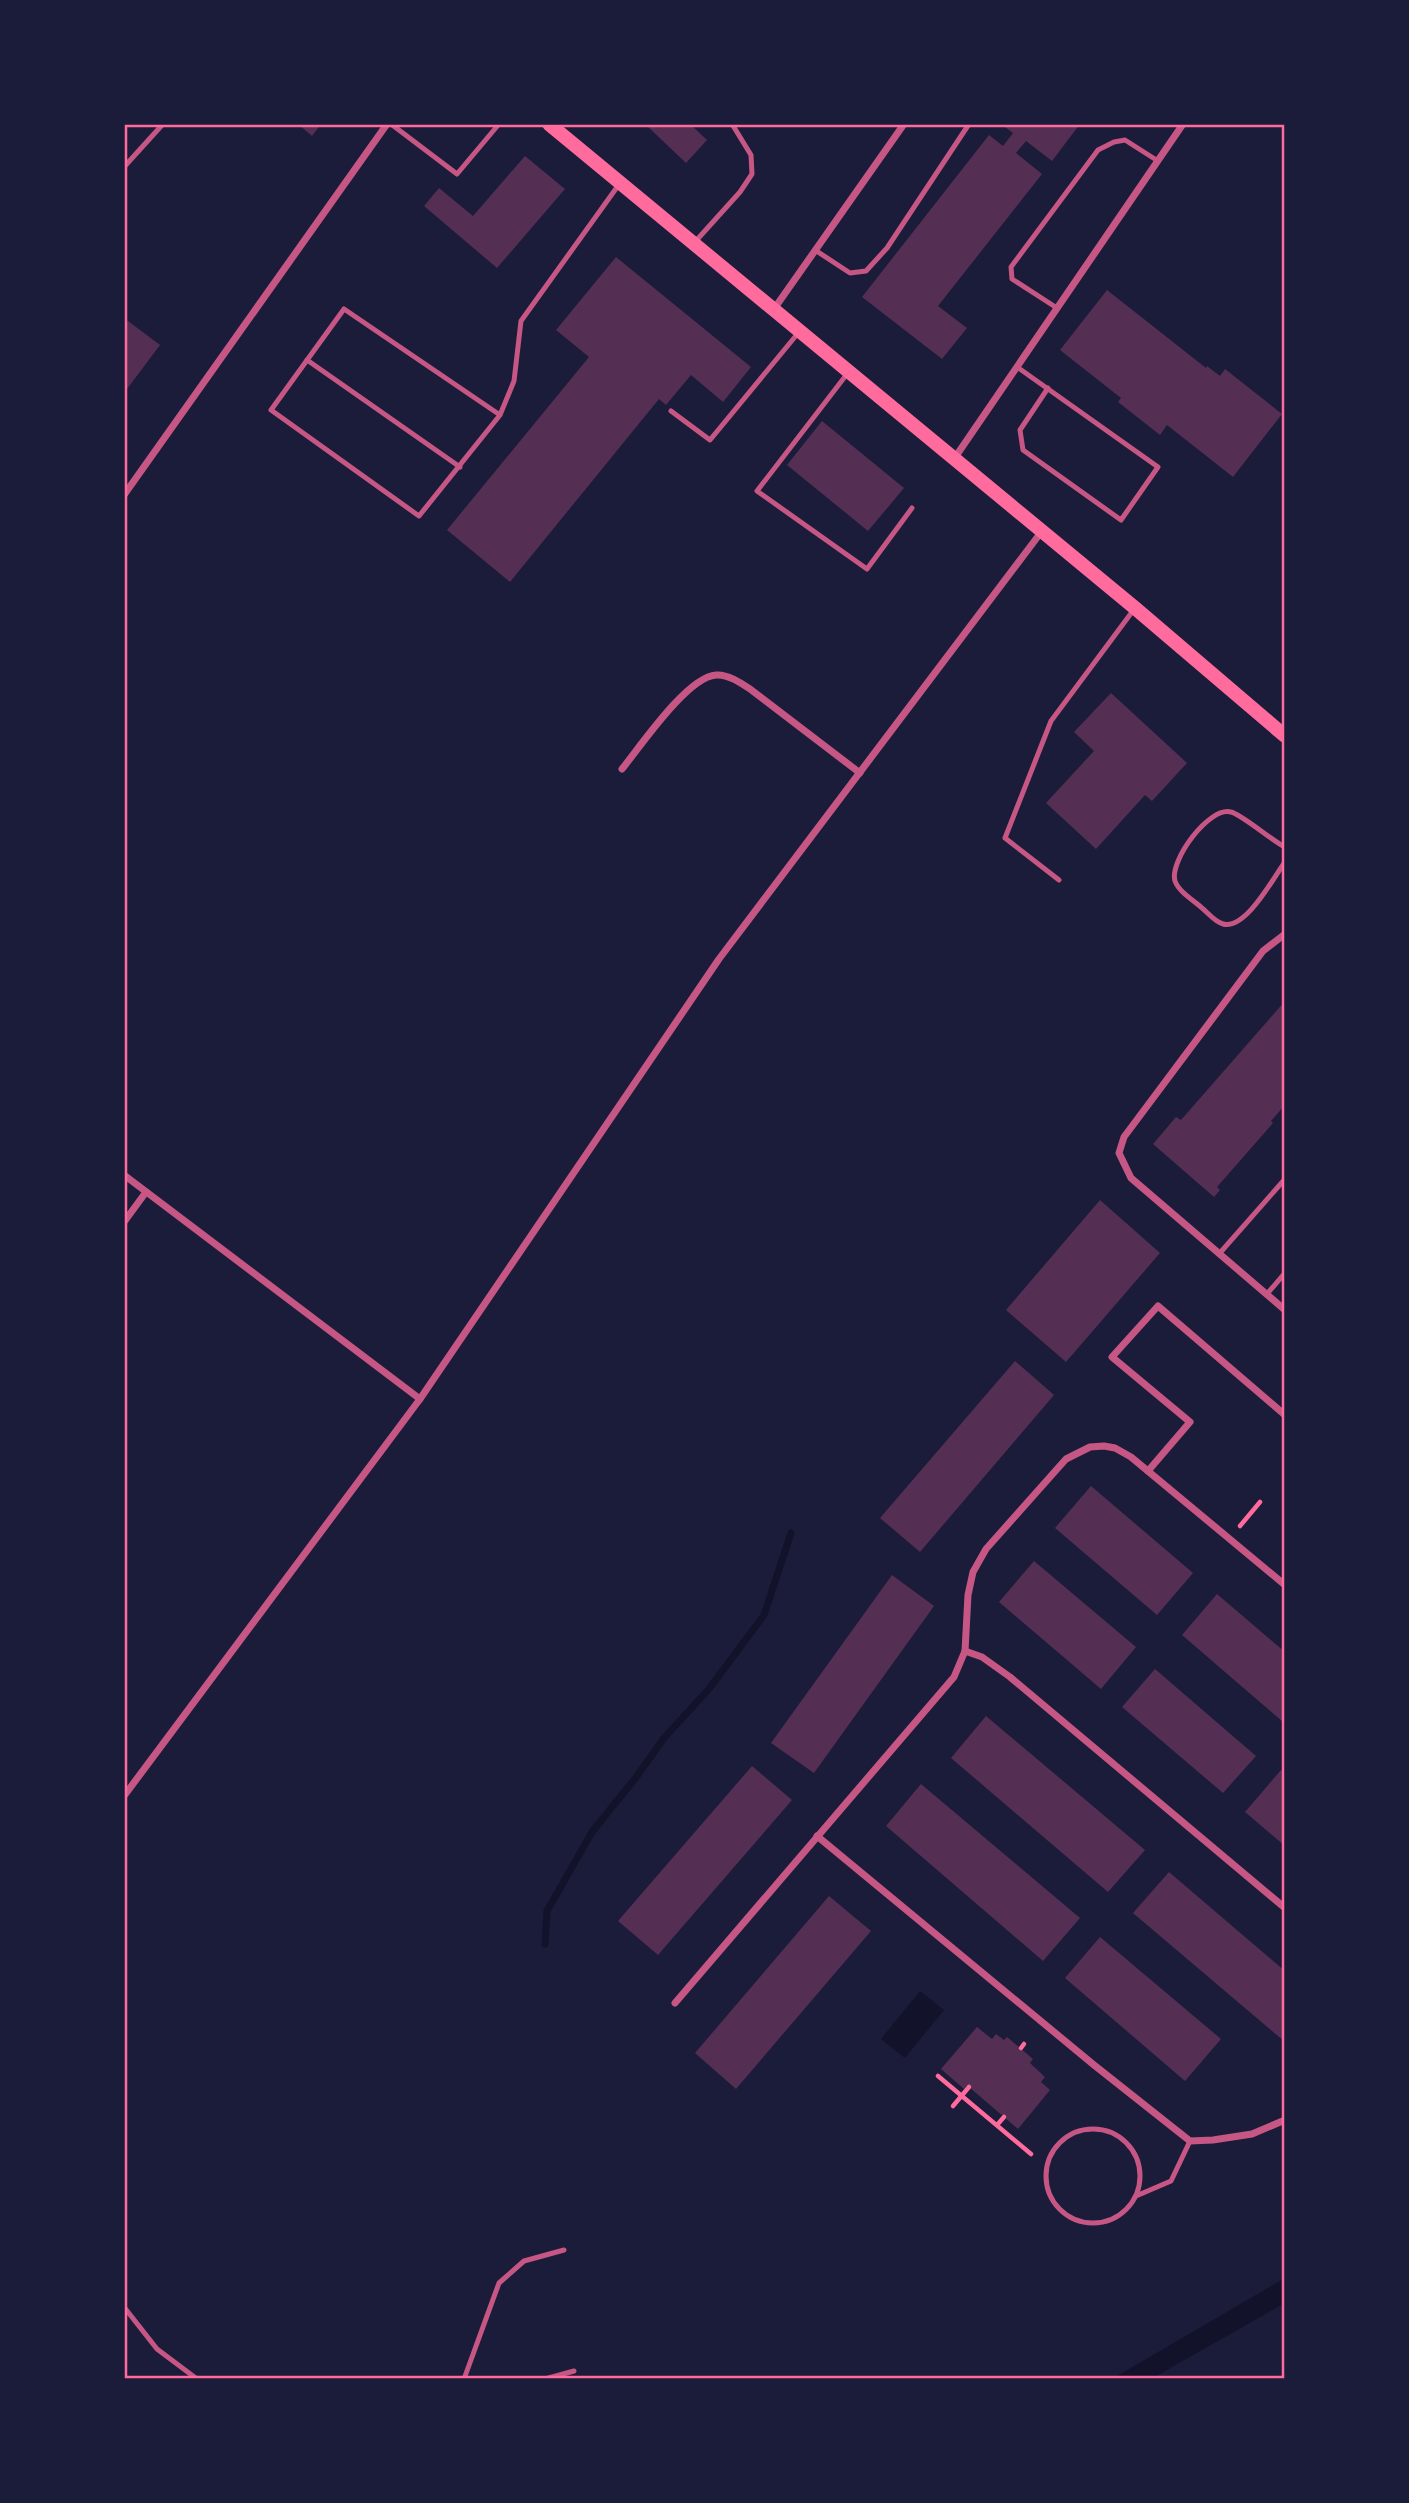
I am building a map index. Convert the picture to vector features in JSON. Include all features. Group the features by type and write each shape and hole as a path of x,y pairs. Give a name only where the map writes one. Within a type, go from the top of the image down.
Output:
{"main road":[{"path":"549,124 1135,608 1285,736"}],"street":[{"path":"124,495 389,124"},
{"path":"774,309 904,124"},
{"path":"954,459 1183,124"},
{"path":"124,1796 420,1399 719,959 1042,531"},
{"path":"622,769 685,691 701,680 716,675 733,679 751,689 860,773"},
{"path":"1285,934 1263,951 1124,1137 1119,1153 1130,1178 1285,1310"},
{"path":"124,1175 420,1399"},
{"path":"124,1222 146,1192"},
{"path":"1147,1471 1189,1422 1112,1357 1157,1306 1285,1415"},
{"path":"675,2003 954,1677 965,1651 968,1595 973,1572 986,1549 1066,1459 1090,1447 1115,1448 1130,1457 1285,1585"},
{"path":"965,1651 982,1657 1010,1677 1285,1908"},
{"path":"817,1836 1190,2141 1252,2134 1285,2120"}],"lane":[{"path":"124,167 163,124"},
{"path":"389,124 457,174 499,124"},
{"path":"694,243 740,192 752,174 751,155 732,124"},
{"path":"816,250 850,274 866,271 887,248 969,124"},
{"path":"1057,308 1012,279 1011,267 1098,150 1125,140 1158,161"},
{"path":"500,415 344,309 271,410 419,516 500,415 514,380 521,321 620,183"},
{"path":"671,411 710,440 800,331"},
{"path":"307,360 460,467"},
{"path":"1017,366 1048,388 1158,467 1121,520 1023,450 1020,430 1048,388"},
{"path":"849,372 757,491 867,569 912,508"},
{"path":"1059,880 1005,838 1051,721 1135,608"},
{"path":"1285,847 1267,838 1234,813 1223,811 1203,824 1178,858 1174,878 1179,888 1218,922 1232,924 1247,915 1285,862"},
{"path":"1219,1254 1285,1179"},
{"path":"1266,1294 1285,1273"},
{"path":"1136,2196 1140,2180 1139,2164 1132,2149 1121,2137 1107,2131 1092,2128 1077,2131 1064,2138 1047,2163 1046,2185 1055,2205 1066,2216 1097,2224 1113,2220 1127,2210 1136,2196 1171,2181 1190,2141"},
{"path":"464,2379 499,2283 524,2261 564,2250"},
{"path":"124,2306 157,2349 197,2379"},
{"path":"545,2379 574,2371"}],"path":[{"path":"1240,1526 1260,1502"},
{"path":"939,2076 1031,2154"},
{"path":"953,2106 969,2087"},
{"path":"997,2125 1004,2117"}],"shaded area":[{"path":"920,1991 944,2010 905,2058 881,2039"},
{"path":"1285,2278 1285,2303 1151,2379 1112,2379"}],"building":[{"path":"298,124 321,124 312,136"},
{"path":"645,124 690,124 707,140 686,163"},
{"path":"1001,124 1080,124 1052,161 1026,141 1016,153 1042,174 938,306 967,328 942,359 862,297 989,135 1003,146 1013,133"},
{"path":"525,156 565,189 497,268 424,206 439,188 473,216"},
{"path":"616,257 751,367 723,402 691,375 666,405 659,399 510,582 447,530 589,357 556,330"},
{"path":"1107,290 1206,368 1207,366 1220,376 1225,369 1282,414 1233,477 1167,425 1160,435 1118,402 1121,398 1060,350"},
{"path":"124,318 160,345 124,393"},
{"path":"822,421 904,488 868,531 787,465"},
{"path":"1111,693 1187,763 1152,801 1145,795 1096,849 1046,803 1094,751 1074,732"},
{"path":"1285,1001 1285,1105 1271,1121 1273,1123 1217,1187 1220,1190 1214,1197 1153,1144 1176,1117 1181,1120"},
{"path":"1100,1200 1160,1253 1066,1362 1006,1310"},
{"path":"1015,1361 1054,1395 920,1552 880,1518"},
{"path":"1091,1486 1193,1573 1157,1615 1055,1528"},
{"path":"1034,1561 1136,1647 1101,1689 999,1602"},
{"path":"892,1575 934,1606 814,1773 771,1743"},
{"path":"1217,1594 1285,1652 1283,1722 1182,1635"},
{"path":"1155,1669 1256,1756 1223,1793 1122,1707"},
{"path":"986,1716 1145,1850 1108,1892 951,1758"},
{"path":"752,1766 792,1800 658,1955 618,1921"},
{"path":"1281,1770 1285,1773 1285,1846 1245,1812"},
{"path":"921,1784 1080,1918 1043,1961 886,1826"},
{"path":"1169,1872 1285,1971 1285,2042 1133,1913"},
{"path":"829,1896 871,1931 736,2089 695,2053"},
{"path":"1100,1937 1221,2039 1185,2081 1065,1978"},
{"path":"977,2027 992,2039 996,2034 1004,2040 1007,2037 1033,2059 1030,2063 1045,2077 1041,2082 1050,2090 1018,2129 969,2087 964,2089 941,2069"}],"waterway":[{"path":"545,1944 547,1911 592,1832 664,1738 709,1689 764,1615 791,1533"}]}
